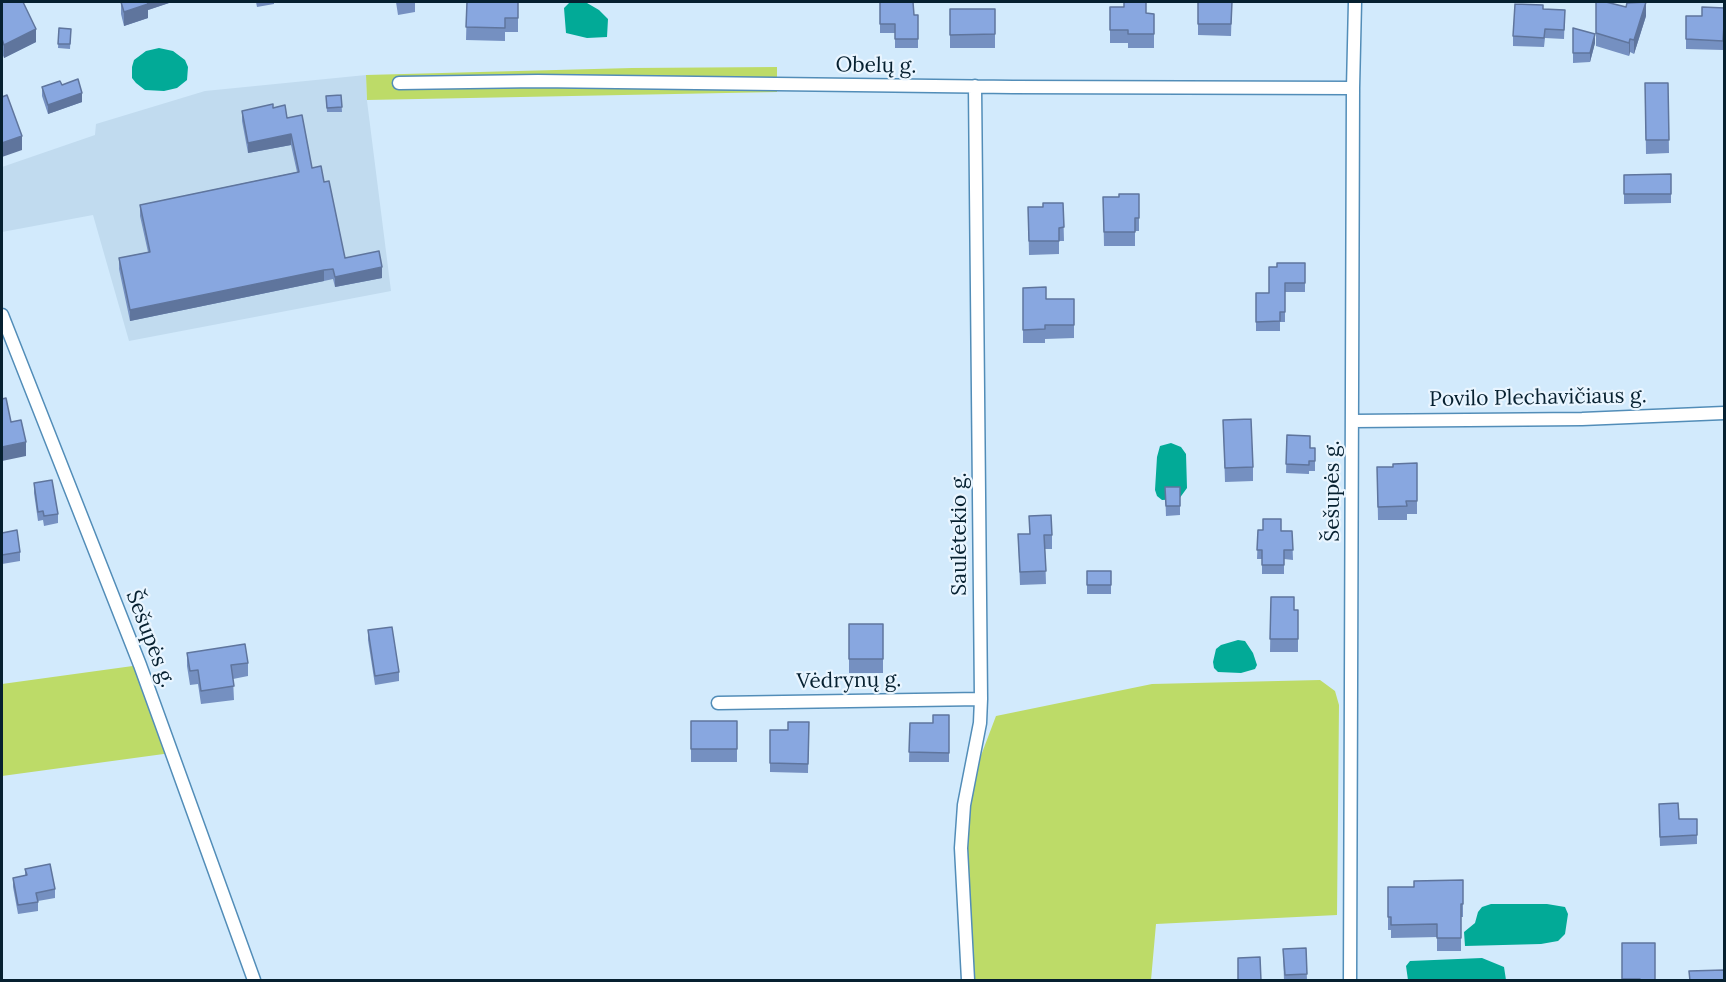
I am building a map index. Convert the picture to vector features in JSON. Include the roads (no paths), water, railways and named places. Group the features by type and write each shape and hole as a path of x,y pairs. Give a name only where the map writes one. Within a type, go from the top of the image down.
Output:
{"street":[{"name":"Šešupės g.","path":"1350,981 1355,2"},
{"name":"Obelų g.","path":"399,83 538,81 1353,88"},
{"name":"Saulėtekio g.","path":"968,981 961,848 964,805 980,723 981,699 975,86"},
{"name":"Šešupės g.","path":"2,315 140,665 254,981"},
{"name":"Povilo Plechavičiaus g.","path":"1353,421 1582,419 1725,413"},
{"name":"Vėdrynų g.","path":"718,703 981,699"}]}
